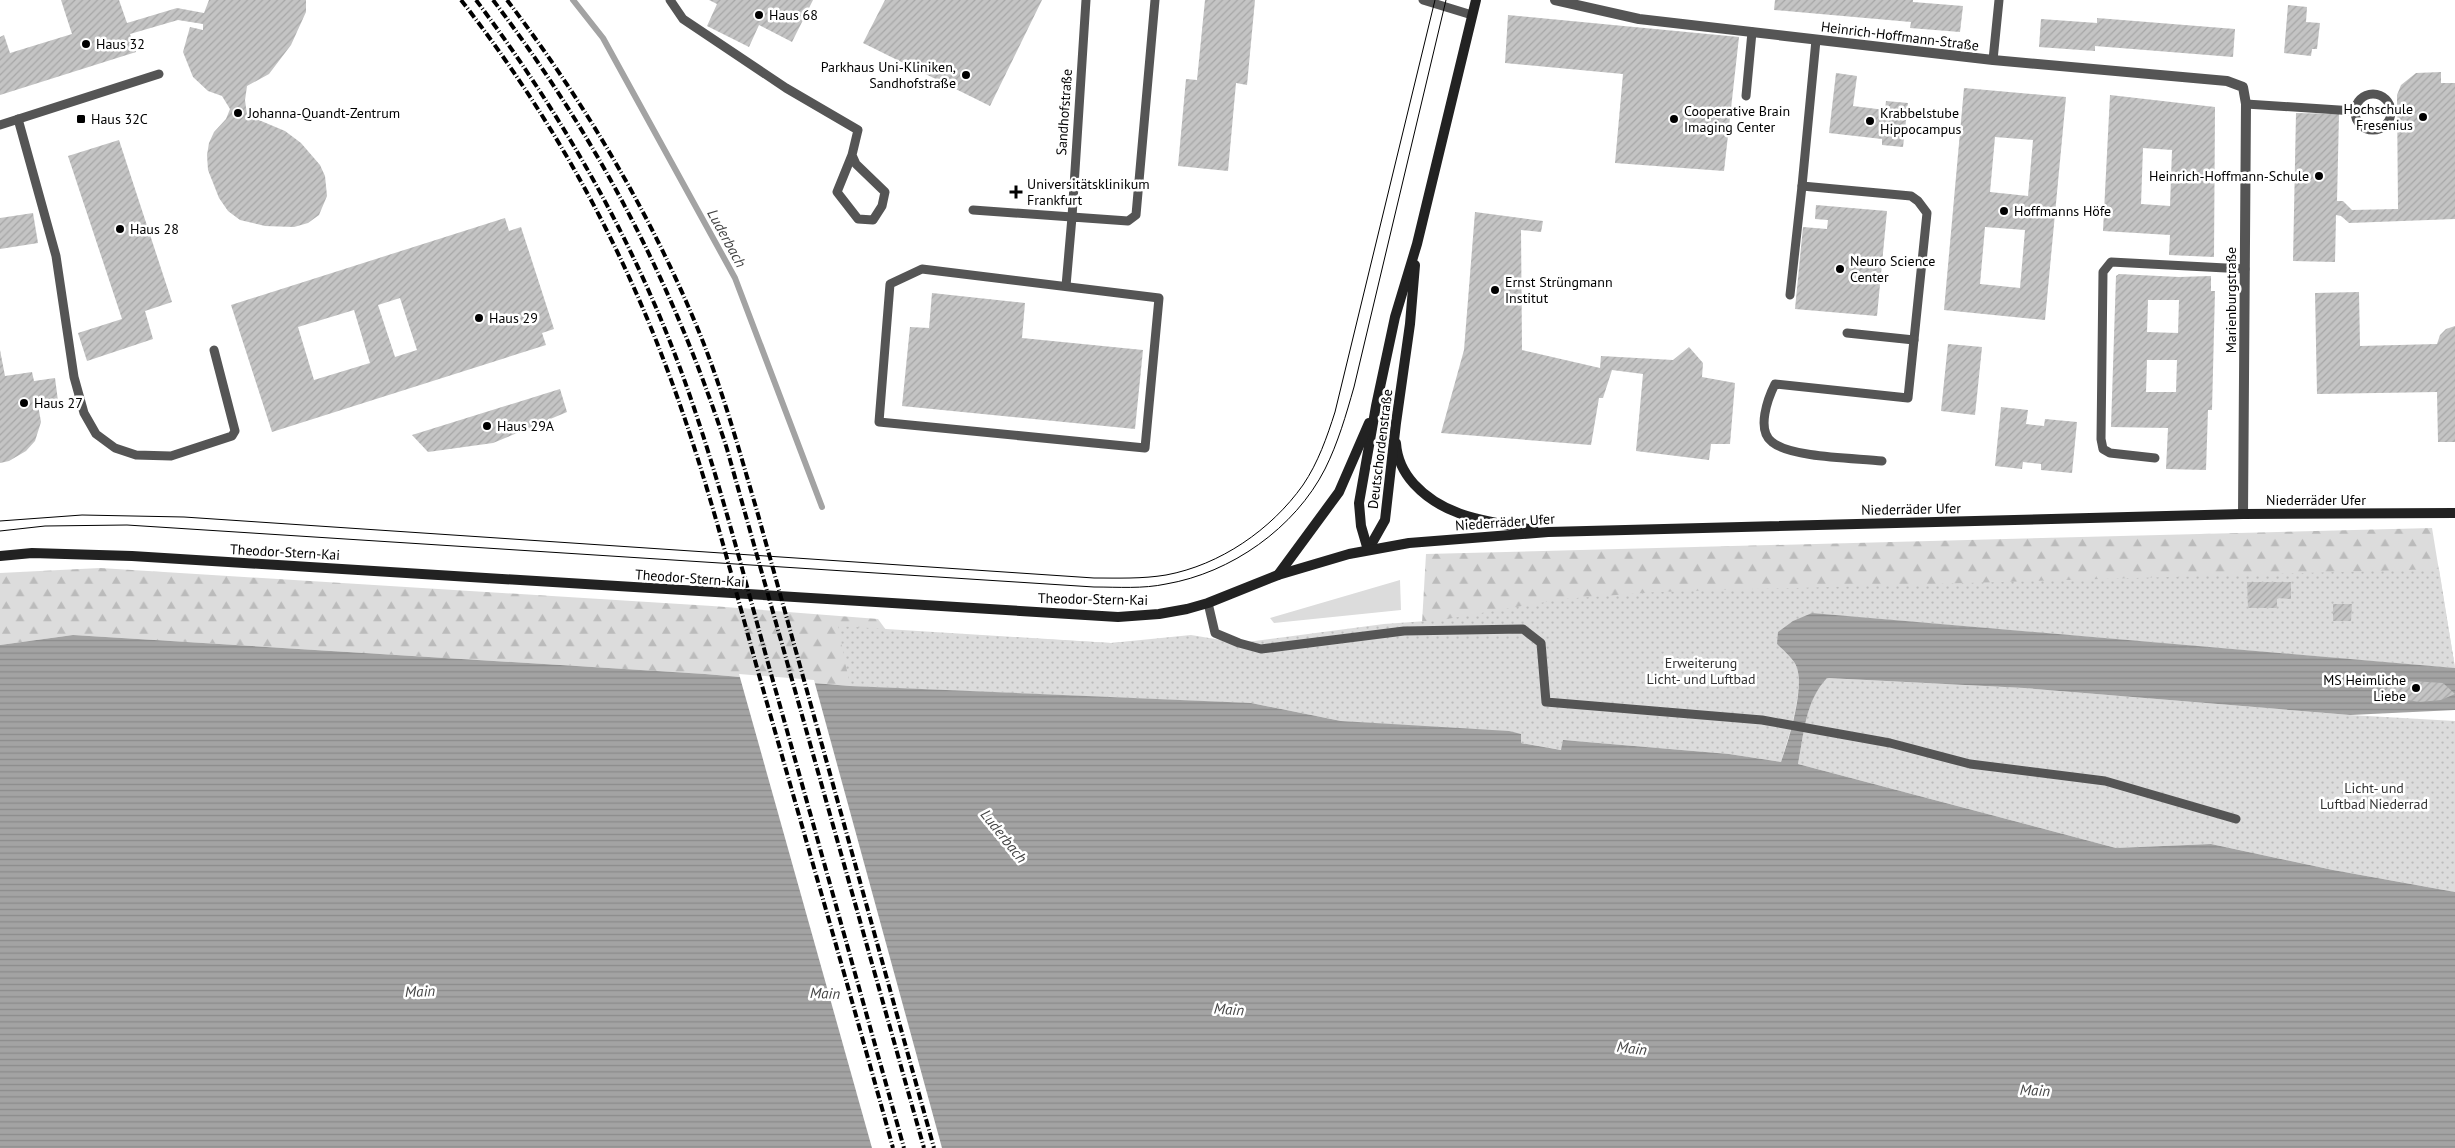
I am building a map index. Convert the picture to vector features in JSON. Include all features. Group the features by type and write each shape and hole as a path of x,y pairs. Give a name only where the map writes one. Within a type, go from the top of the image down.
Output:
{"main road":[{"name":"Deutschordenstraße","path":"1368,550 1361,526 1359,503 1376,406 1395,317 1417,244 1476,0"},
{"name":"Deutschordenstraße","path":"1368,550 1385,520 1410,324 1417,244"},
{"path":"1278,575 1338,492 1353,463 1376,406"},
{"path":"1396,423 1396,450 1406,475 1421,492 1442,508 1465,517 1548,532"},
{"name":"Niederräder Ufer","path":"1368,550 1409,543 1548,532 2242,514 2455,513"},
{"name":"Theodor-Stern-Kai","path":"0,556 32,553 132,556 1118,617 1159,614 1208,604 1278,575 1368,550"}],"street":[{"name":"Heinrich-Hoffmann-Straße","path":"1555,0 1639,19 1993,60 2227,80 2243,87"},
{"name":"Marienburgstraße","path":"2242,514 2246,104 2243,87"}],"lane":[{"path":"670,0 683,19 786,88 858,130 852,155 837,192 858,219 873,220 882,206 885,192 856,164 852,155"},
{"name":"Sandhofstraße","path":"1066,286 1086,0"},
{"path":"973,210 1128,221 1136,215 1155,0"},
{"path":"1423,0 1472,15"},
{"path":"1993,60 1999,0"},
{"path":"1746,96 1752,32"},
{"path":"1790,295 1816,40"},
{"path":"0,125 160,74"},
{"path":"2368,94 2380,94 2389,101 2392,112 2388,123 2378,130 2367,129 2358,122 2354,111 2358,100 2368,94"},
{"path":"2246,104 2354,111"},
{"path":"18,119 56,256 74,377 84,413 96,434 115,448 136,455 171,456 232,436 235,431 214,350"},
{"path":"1802,186 1911,196 1927,212 1908,398 1775,384 1769,396 1764,429 1770,441 1791,452 1882,461"},
{"path":"2154,458 2110,453 2103,449 2101,439 2103,272 2111,262 2245,269"},
{"path":"922,269 1066,286 1159,298 1146,448 879,422 890,284 922,269"},
{"path":"1847,333 1914,340"},
{"path":"1208,604 1216,633 1239,643 1261,649 1404,631 1523,629 1541,643 1546,702 1744,718 1814,729 1890,743 1970,764 2104,781 2236,819"}],"green space":[{"path":"2432,528 2455,668 1812,613 1422,623 1426,554"},
{"path":"100,568 712,606 878,619 886,630 1111,643 1137,641 1251,703 850,686 705,674 73,635 0,645 0,573"},
{"name":"Erweiterung Licht- und Luftbad","path":"2439,569 2455,668 1812,613 1777,644 1794,662 1799,678 1797,702 1781,762 1729,754 1563,740 1562,750 1521,743 1521,734 1341,721 1251,703 850,686 838,626 1111,643 1191,635 1239,643 1384,624 1441,620 1563,599 1656,592"},
{"path":"1400,580 1401,610 1274,623 1270,618"},
{"name":"Licht- und Luftbad Niederrad","path":"1826,678 2024,688 2350,715 2455,721 2455,892 2333,870 2211,844 2116,848 1798,764 1809,707"}],"water":[{"name":"Main","path":"1812,613 2455,668 2455,710 2350,715 2024,688 1827,678 1814,697 1806,718 1798,764 2116,848 2211,844 2333,870 2455,892 2455,1148 0,1148 0,645 73,635 705,674 850,686 1251,703 1341,721 1509,731 1521,734 1521,743 1561,750 1563,740 1729,754 1781,762 1795,715 1799,677 1794,662 1777,644 1778,632 1793,621"}],"pier":[{"path":"739,674 814,680 942,1148 872,1148"}],"building":[{"name":"Johanna-Quandt-Zentrum","path":"61,0 119,0 127,23 177,8 204,13 209,0 306,0 306,12 291,45 269,74 247,86 245,100 247,115 285,131 301,143 320,165 325,176 327,196 319,215 308,223 294,227 265,226 240,220 228,211 219,198 208,170 207,155 209,143 214,132 226,119 230,109 222,96 208,91 193,77 183,52 190,27 203,30 203,24 178,20 130,34 136,52 0,95 0,37 4,35 10,53 72,34"},
{"name":"Haus 68","path":"709,0 813,0 792,42 759,25 749,47 707,26 717,4"},
{"name":"Parkhaus Uni-Kliniken, Sandhofstraße","path":"885,0 1042,0 990,106 863,43"},
{"path":"1205,0 1255,0 1247,85 1236,83 1228,171 1178,166 1186,79 1197,80"},
{"path":"1775,0 1913,0 1913,2 1963,6 1960,32 1910,28 1911,22 1774,10"},
{"path":"2288,5 2307,7 2306,22 2320,23 2317,49 2312,49 2311,56 2284,53"},
{"name":"Cooperative Brain Imaging Center","path":"1508,15 1739,37 1724,171 1615,163 1623,74 1505,63"},
{"path":"2097,18 2235,29 2233,57 2095,46 2095,51 2039,47 2041,19 2097,23"},
{"path":"2441,72 2441,83 2455,83 2455,219 2349,223 2341,216 2336,215 2335,262 2293,261 2296,113 2339,114 2337,201 2343,201 2352,210 2398,209 2397,95 2401,85 2416,73"},
{"path":"1836,73 1857,76 1853,106 1885,110 1886,101 1908,103 1903,147 1882,145 1882,139 1829,133"},
{"name":"Hoffmanns Höfe","path":"1964,88 2066,97 2045,320 1944,310","holes":["1995,137 2033,140 2028,196 1990,192","1985,227 2025,230 2020,288 1980,284"]},
{"path":"2110,95 2215,107 2214,257 2169,255 2170,235 2103,231","holes":["2143,148 2172,150 2170,206 2141,204"]},
{"name":"Haus 28","path":"119,140 172,302 145,311 153,339 87,361 78,333 122,319 68,156"},
{"name":"Neuro Science Center","path":"1816,205 1887,211 1877,316 1795,309 1803,227 1827,229 1828,220 1815,219"},
{"name":"Ernst Strüngmann Institut","path":"1475,212 1543,221 1541,232 1521,230 1522,350 1600,368 1601,356 1673,360 1689,347 1703,363 1702,377 1735,383 1730,444 1711,444 1709,460 1636,451 1643,374 1612,370 1603,398 1599,398 1591,445 1441,433 1464,350"},
{"path":"33,213 38,243 0,249 0,218"},
{"name":"Haus 29","path":"505,218 509,231 521,227 554,329 542,333 546,345 272,432 231,305","holes":["400,298 417,350 395,357 378,305","354,310 370,363 314,380 298,327"]},
{"path":"2119,274 2179,277 2211,276 2211,291 2215,291 2212,410 2208,410 2206,470 2166,469 2168,428 2111,427 2116,276","holes":["2148,300 2179,300 2178,333 2147,332","2147,360 2177,360 2176,392 2146,392"]},
{"path":"2359,292 2360,346 2437,344 2440,335 2446,329 2455,326 2455,442 2438,442 2437,392 2317,394 2315,293"},
{"path":"932,293 1025,303 1022,338 1143,350 1135,429 902,406 910,327 929,328"},
{"path":"1948,344 1982,347 1975,415 1941,411"},
{"name":"Haus 27","path":"0,350 5,376 32,372 34,381 55,378 58,401 38,405 41,422 35,441 26,451 9,461 0,463"},
{"name":"Haus 29A","path":"560,389 567,412 493,443 428,452 412,435"},
{"path":"2001,407 2028,410 2026,424 2044,426 2045,419 2077,422 2072,473 2041,470 2041,464 2023,462 2022,469 1995,466"},
{"path":"2247,582 2291,582 2291,599 2277,598 2277,608 2248,608"},
{"path":"2333,604 2352,604 2351,621 2333,621"},
{"name":"MS Heimliche Liebe","path":"2396,680 2443,683 2455,694 2441,700 2419,702 2396,698 2383,691 2383,685"}],"waterway":[{"name":"Luderbach","path":"573,0 603,38 735,278 822,507"}],"tram line":[{"path":"0,521 82,515 184,517 1094,578 1166,575 1206,563 1243,543 1276,517 1303,485 1322,450 1335,412 1435,0"},
{"path":"0,531 45,526 127,525 1094,587 1157,586 1214,570 1259,544 1297,510 1325,469 1334,449 1354,387 1446,0"}],"railway":[{"path":"461,0 522,84 576,173 624,265 664,361 692,440 716,520 893,1148"},
{"path":"476,0 508,44 567,135 620,229 665,328 697,417 732,533 904,1148"},
{"path":"493,0 531,52 599,159 657,271 683,329 706,388 727,449 924,1148"},
{"path":"507,0 588,117 636,199 678,284 706,350 730,419 757,511 934,1148"}],"place":[{"name":"Haus 68","path":"759,15"},
{"name":"Haus 32","path":"86,44"},
{"name":"Parkhaus Uni-Kliniken, Sandhofstraße","path":"966,75"},
{"name":"Johanna-Quandt-Zentrum","path":"238,113"},
{"name":"Hochschule Fresenius","path":"2423,117"},
{"name":"Haus 32C","path":"81,119"},
{"name":"Cooperative Brain Imaging Center","path":"1674,119"},
{"name":"Krabbelstube Hippocampus","path":"1870,121"},
{"name":"Heinrich-Hoffmann-Schule","path":"2319,176"},
{"name":"Universitätsklinikum Frankfurt","path":"1016,192"},
{"name":"Hoffmanns Höfe","path":"2004,211"},
{"name":"Haus 28","path":"120,229"},
{"name":"Neuro Science Center","path":"1840,269"},
{"name":"Ernst Strüngmann Institut","path":"1495,290"},
{"name":"Haus 29","path":"479,318"},
{"name":"Haus 27","path":"24,403"},
{"name":"Haus 29A","path":"487,426"},
{"name":"MS Heimliche Liebe","path":"2416,688"}]}
